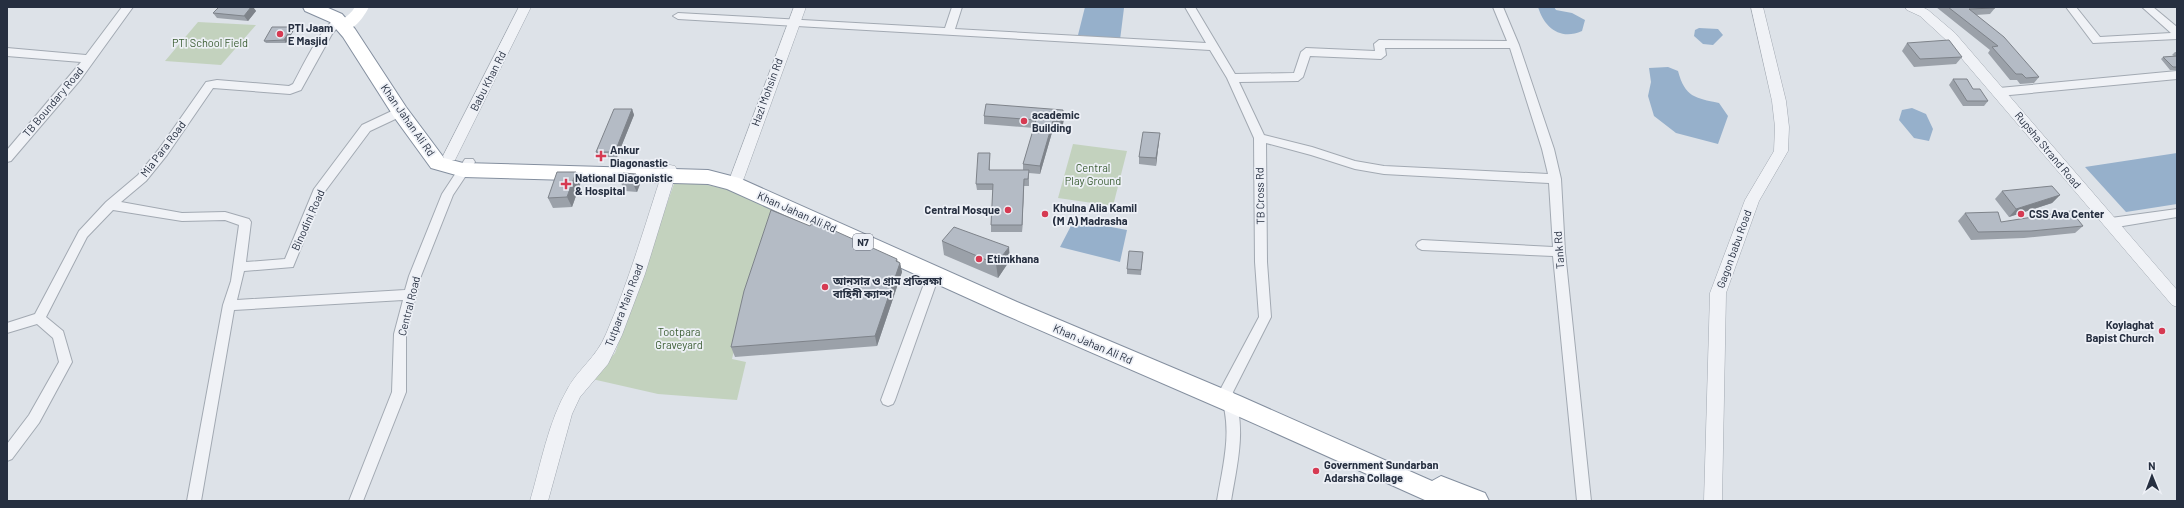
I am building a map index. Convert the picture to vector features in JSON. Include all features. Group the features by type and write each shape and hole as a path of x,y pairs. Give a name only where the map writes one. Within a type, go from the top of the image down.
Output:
{"highway":[{"name":"Khan Jahan Ali Rd","path":"311,7 347,16 430,134 461,163"},
{"name":"Khan Jahan Ali Rd","path":"347,16 356,42 400,112 438,163 669,172 713,171 737,178 1229,397 1452,501"},
{"name":"Khan Jahan Ali Rd","path":"669,172 708,177 732,183 1010,308 1229,397 1477,501"}],"street":[{"name":"TB Boundary Road","path":"7,158 20,140 77,76 114,22 128,7"},
{"name":"Babu Khan Rd","path":"461,163 525,7"},
{"path":"720,18 722,7"},
{"name":"Hazi Mohsin Rd","path":"737,178 793,21 800,7"},
{"path":"949,31 957,7"},
{"name":"TB Cross Rd","path":"1190,7 1232,78 1260,138 1261,262 1265,318 1229,397"},
{"name":"Tank Rd","path":"1498,7 1514,45 1548,149 1555,179 1559,252 1584,501"},
{"name":"Gagon babu Road","path":"1713,501 1718,293 1752,200 1781,151 1782,127 1779,101 1757,7"},
{"name":"Rupsha Strand Road","path":"1911,7 1924,13 1950,36 2111,224 2171,286 2177,301"},
{"path":"2071,7 2097,41 2177,36"},
{"path":"2147,7 2177,33"},
{"name":"Mia Para Road","path":"39,318 83,234 110,205 146,173 210,85 217,84 290,90 297,87 328,32 347,16"},
{"path":"678,16 793,21 1215,47"},
{"path":"1232,78 1298,77 1306,52 1381,54 1378,44 1514,45"},
{"path":"7,63 12,53 88,59"},
{"path":"1998,92 2177,75"},
{"name":"Binodini Road","path":"238,267 289,264 318,192 366,128 400,112"},
{"path":"1260,138 1312,151 1355,165 1384,170 1555,179"},
{"name":"Central Road","path":"356,501 399,392 400,334 415,276 461,163"},
{"name":"Tutpara Main Road","path":"540,501 564,414 574,392 602,359 614,335 639,267 669,172"},
{"path":"110,205 182,217 225,216 245,222 237,281 229,305 194,501"},
{"path":"2111,224 2177,213"},
{"path":"1422,245 1559,252"},
{"path":"888,400 934,273"},
{"path":"229,305 410,295"},
{"path":"7,328 39,318 59,335 66,362 34,419 7,455"},
{"path":"1224,501 1234,425 1229,397"}],"green space":[{"name":"PTI School Field","path":"198,22 256,25 221,65 165,61"},
{"name":"Central Play Ground","path":"1073,144 1127,151 1113,206 1058,198"},
{"name":"Tootpara Graveyard","path":"676,178 775,200 747,296 732,359 746,362 737,400 658,394 592,379 615,353"}],"water":[{"path":"1085,7 1124,8 1120,40 1078,35"},
{"path":"1538,7 1554,7 1556,10 1572,13 1585,20 1582,31 1574,34 1567,34 1554,30 1544,21"},
{"path":"1699,28 1718,29 1723,35 1713,45 1703,44 1694,36 1695,30"},
{"path":"1668,67 1678,71 1684,86 1692,95 1703,100 1719,103 1728,116 1718,144 1676,133 1654,116 1648,96 1651,82 1649,68"},
{"path":"1912,108 1926,114 1933,129 1929,141 1914,138 1899,120 1902,110"},
{"path":"2177,153 2177,204 2126,212 2085,167"},
{"path":"1074,220 1127,230 1120,262 1060,247"}],"building":[{"path":"219,7 251,7 244,16 213,13"},
{"path":"1948,7 1994,7 1995,8 1969,9 2004,37 2039,77 2026,78 2022,74 2016,74 1992,47 1998,46"},
{"name":"PTI Jaam E Masjid","path":"272,27 292,27 284,40 264,41"},
{"path":"1949,40 1962,57 1920,59 1907,43"},
{"path":"2177,56 2177,67 2173,67 2163,57"},
{"path":"1953,79 1967,79 1973,89 1980,89 1988,101 1967,101"},
{"path":"986,104 1063,110 1061,122 1053,121 1040,166 1023,164 1036,120 984,116"},
{"path":"614,109 632,109 615,152 596,152"},
{"path":"1143,132 1160,133 1156,158 1139,157"},
{"path":"978,153 990,153 989,170 1029,170 1028,179 1024,179 1022,225 991,225 993,184 976,184"},
{"path":"557,172 576,172 567,197 548,198"},
{"path":"623,173 636,174 632,182 620,181"},
{"path":"2052,186 2060,195 2016,209 2002,191"},
{"name":"আনসার ও গ্রাম প্রতিরক্ষা বাহিনী ক্যাম্প","path":"771,210 810,226 813,221 897,259 896,261 900,263 875,336 731,347 744,291"},
{"path":"2071,211 2083,226 2031,231 1978,232 1965,213 1998,212 2001,222"},
{"path":"954,227 1009,247 996,264 942,241"},
{"path":"1129,251 1143,252 1141,270 1127,269"}],"place":[{"name":"PTI Jaam E Masjid","path":"280,34"},
{"name":"academic Building","path":"1024,121"},
{"name":"Ankur Diagonastic","path":"601,156"},
{"name":"National Diagonistic & Hospital","path":"566,184"},
{"name":"Central Mosque","path":"1008,210"},
{"name":"Khulna Alia Kamil (M A) Madrasha","path":"1045,214"},
{"name":"CSS Ava Center","path":"2021,214"},
{"name":"Etimkhana","path":"979,259"},
{"name":"আনসার ও গ্রাম প্রতিরক্ষা বাহিনী ক্যাম্প","path":"825,287"},
{"name":"Koylaghat Bapist Church","path":"2162,331"},
{"name":"Government Sundarban Adarsha Collage","path":"1316,471"}]}
